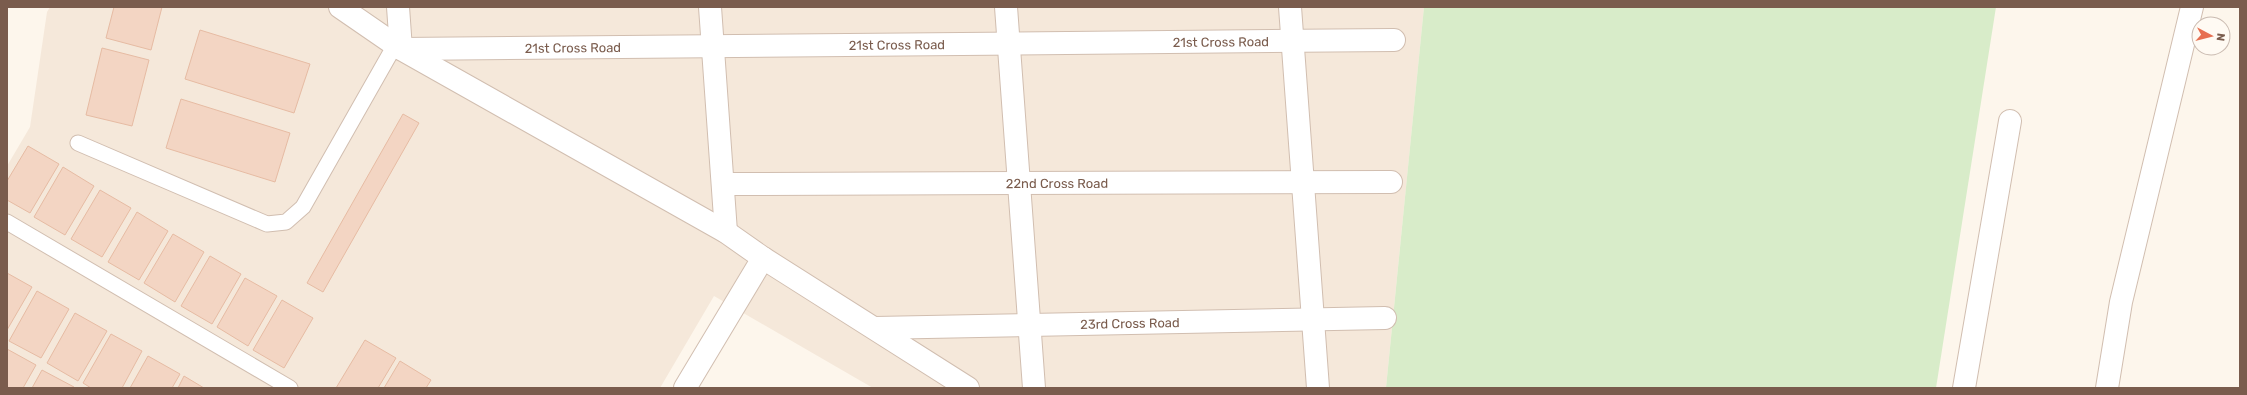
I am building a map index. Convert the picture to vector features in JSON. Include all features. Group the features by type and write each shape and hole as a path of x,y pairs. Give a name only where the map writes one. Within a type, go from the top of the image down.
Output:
{"street":[{"path":"340,7 398,47 726,232 763,258 968,388"},
{"path":"398,7 398,47"},
{"path":"710,7 726,232"},
{"path":"1006,7 1034,388"},
{"path":"1290,7 1318,388"},
{"path":"2107,388 2121,302 2192,7"},
{"name":"21st Cross Road","path":"398,47 713,47 1394,40"},
{"path":"1964,388 2010,121"},
{"name":"22nd Cross Road","path":"723,184 1391,182"},
{"path":"685,388 763,258"},
{"name":"23rd Cross Road","path":"875,328 1385,318"}],"lane":[{"path":"78,143 267,224 286,222 303,207 398,47"},
{"path":"7,222 290,388"}],"shaded area":[{"path":"50,7 1424,7 1386,388 873,388 714,296 660,388 7,388 7,166 30,127 47,12"}],"green space":[{"path":"1424,7 1996,7 1936,388 1386,388"}],"building":[{"path":"114,7 162,7 151,50 106,38"},
{"path":"200,30 310,64 294,113 185,79"},
{"path":"102,48 149,60 132,126 86,115"},
{"path":"181,99 290,133 275,182 166,148"},
{"path":"403,114 419,123 323,292 307,283"},
{"path":"28,146 59,164 30,213 7,200 7,181"},
{"path":"63,167 94,186 65,235 34,217"},
{"path":"100,190 131,208 102,257 71,239"},
{"path":"137,212 168,231 139,280 108,262"},
{"path":"173,234 204,252 175,302 144,283"},
{"path":"210,256 241,274 212,324 181,306"},
{"path":"7,273 32,287 7,330"},
{"path":"245,278 277,296 248,346 217,327"},
{"path":"37,291 69,309 41,358 9,341"},
{"path":"282,300 313,318 284,368 253,350"},
{"path":"75,313 107,331 78,381 47,363"},
{"path":"111,334 142,351 122,388 91,388 83,383"},
{"path":"365,340 396,358 378,388 336,388"},
{"path":"7,349 36,365 23,388 7,388"},
{"path":"148,356 180,374 172,388 130,388"},
{"path":"400,361 431,380 426,388 384,388"},
{"path":"42,370 74,387 32,388"},
{"path":"184,376 204,388 178,388"}]}
